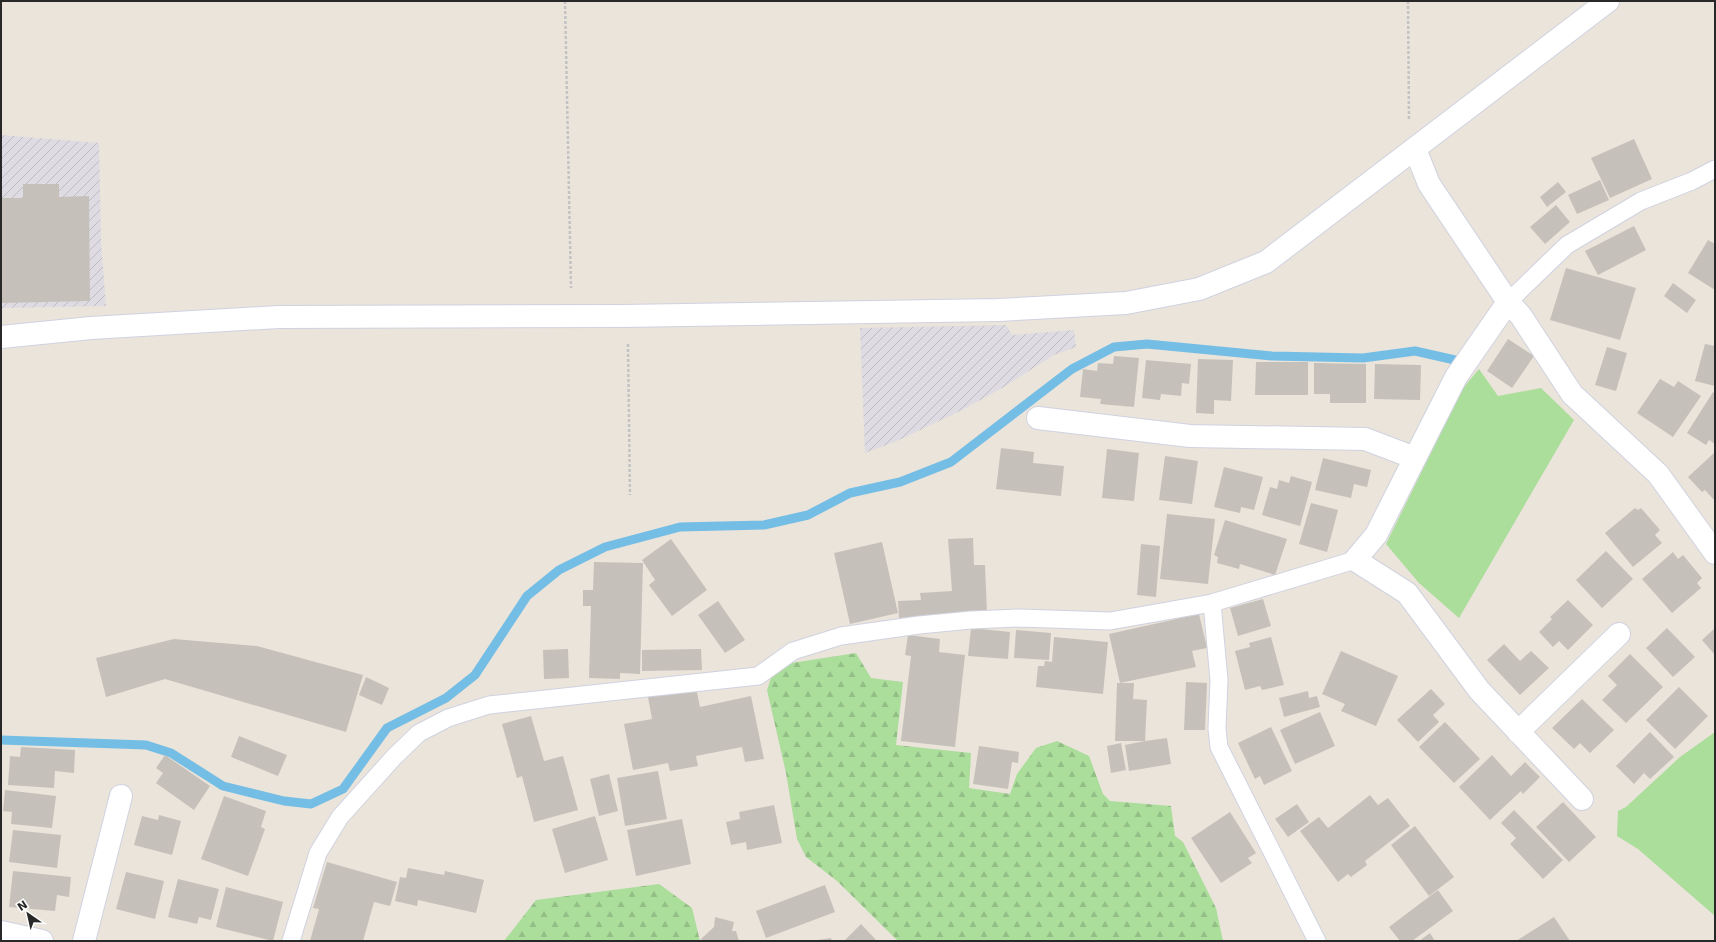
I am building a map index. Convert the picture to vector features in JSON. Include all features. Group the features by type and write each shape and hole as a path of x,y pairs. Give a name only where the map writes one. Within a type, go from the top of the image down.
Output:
{"street":[{"path":"1,338 91,328 279,318 628,316 998,310 1126,303 1199,289 1266,262 1608,1"},
{"path":"1415,149 1430,184 1508,302 1521,316 1572,394 1658,474 1712,543"},
{"path":"1508,302 1456,377 1376,535 1355,560 1407,593 1479,690 1582,799"},
{"path":"1038,418 1190,436 1365,439 1415,458"},
{"path":"1518,732 1619,634"},
{"path":"84,941 121,796"},
{"path":"1,932 42,941"}],"lane":[{"path":"1508,302 1567,245 1641,201 1692,181 1715,169"},
{"path":"292,941 318,853 340,817 394,757 419,733 448,718 489,705 758,676 793,651 841,636 919,625 971,620 1019,618 1110,621 1212,602 1355,560"},
{"path":"1212,602 1219,680 1217,729 1219,747 1318,941"}],"path":[{"path":"565,1 572,316"},
{"path":"1408,1 1409,124 1415,149"},
{"path":"628,316 630,495"}],"shaded area":[{"path":"1,135 99,143 101,242 106,306 1,308"},
{"path":"1006,325 1012,335 1074,330 1076,347 1054,355 1004,387 962,410 897,441 865,453 860,328"}],"green space":[{"path":"1479,369 1498,396 1541,388 1574,420 1459,618 1419,583 1386,544 1463,388"},
{"path":"856,653 871,678 903,682 896,745 971,753 969,788 1010,794 1017,774 1036,748 1057,741 1089,756 1103,794 1110,801 1171,806 1175,836 1183,842 1216,908 1223,941 898,941 837,881 806,857 797,839 786,773 767,690 772,675 785,664"},
{"path":"1715,732 1715,916 1638,849 1617,836 1618,811 1626,807 1680,757"},
{"path":"659,884 692,908 700,941 504,941 536,900"}],"building":[{"path":"1634,139 1652,179 1610,198 1591,158"},
{"path":"1600,180 1609,200 1577,214 1568,195"},
{"path":"1558,182 1566,192 1547,207 1540,197"},
{"path":"23,184 59,184 59,197 89,196 90,301 1,303 1,198 23,198"},
{"path":"1556,205 1570,222 1545,244 1530,227"},
{"path":"1634,226 1646,250 1598,275 1585,251"},
{"path":"1708,240 1715,244 1715,290 1688,273"},
{"path":"1566,268 1636,288 1620,340 1550,320"},
{"path":"1673,283 1696,300 1687,313 1664,296"},
{"path":"1508,339 1534,356 1512,388 1487,371"},
{"path":"1705,344 1715,346 1715,386 1695,381"},
{"path":"1607,347 1627,353 1616,391 1595,385"},
{"path":"1114,356 1139,358 1134,407 1100,404 1101,399 1080,397 1083,369 1097,371 1098,363 1113,364"},
{"path":"1198,359 1233,360 1231,401 1214,400 1214,414 1196,413"},
{"path":"1146,360 1191,364 1189,384 1182,383 1181,396 1161,394 1160,400 1142,398"},
{"path":"1256,362 1308,362 1308,395 1255,395"},
{"path":"1314,363 1366,364 1366,403 1330,403 1330,394 1314,394"},
{"path":"1375,364 1421,365 1420,400 1374,399"},
{"path":"1660,379 1674,387 1678,381 1701,396 1673,437 1637,413"},
{"path":"1713,392 1715,394 1715,444 1709,440 1706,445 1687,433"},
{"path":"1001,448 1034,452 1033,463 1064,466 1061,496 996,489"},
{"path":"1107,449 1139,453 1134,501 1102,498"},
{"path":"1715,452 1715,501 1705,490 1702,492 1688,477"},
{"path":"1165,456 1198,461 1192,504 1159,500"},
{"path":"1323,458 1371,470 1367,487 1354,484 1351,498 1315,490"},
{"path":"1224,467 1263,477 1254,510 1241,507 1240,513 1214,507"},
{"path":"1291,476 1312,482 1300,526 1262,515 1270,487 1277,489 1279,480 1289,483"},
{"path":"1311,503 1338,510 1327,552 1299,544"},
{"path":"1635,508 1638,510 1641,508 1660,530 1655,535 1662,543 1633,567 1605,533"},
{"path":"1167,514 1215,519 1208,584 1160,579"},
{"path":"1225,520 1287,539 1275,575 1240,564 1239,569 1217,563 1218,557 1214,555"},
{"path":"973,538 974,565 985,565 987,612 899,618 898,601 921,600 920,593 952,591 948,539"},
{"path":"671,539 707,590 672,616 649,585 655,580 642,560"},
{"path":"882,542 898,613 850,624 834,553"},
{"path":"1141,544 1160,546 1156,597 1137,595"},
{"path":"1606,551 1633,579 1602,608 1576,580"},
{"path":"1673,552 1678,559 1683,555 1702,578 1697,583 1701,588 1672,613 1642,579"},
{"path":"594,562 643,563 640,674 620,673 620,679 589,678 591,606 583,606 583,590 593,590"},
{"path":"1263,599 1271,626 1238,636 1230,608"},
{"path":"1568,600 1593,625 1568,650 1559,641 1553,647 1539,632 1552,619 1550,617"},
{"path":"718,601 745,640 725,653 698,615"},
{"path":"1199,614 1207,648 1192,651 1196,667 1120,683 1109,634"},
{"path":"971,628 1010,632 1008,659 968,656"},
{"path":"1667,628 1695,657 1673,677 1646,648"},
{"path":"1715,628 1715,655 1702,640"},
{"path":"1016,630 1051,633 1049,660 1014,658"},
{"path":"908,635 940,639 939,652 965,655 955,747 901,741 911,656 905,655"},
{"path":"1054,637 1108,642 1103,694 1036,687 1038,666 1044,666 1045,661 1052,662"},
{"path":"1271,637 1284,685 1262,690 1260,686 1245,690 1235,651 1250,647 1249,643"},
{"path":"174,639 257,646 363,675 346,732 165,679 106,697 96,658"},
{"path":"1504,644 1520,661 1531,651 1549,668 1520,695 1487,660"},
{"path":"568,649 569,678 544,679 543,650"},
{"path":"701,649 702,670 642,671 642,650"},
{"path":"1341,651 1398,676 1376,726 1341,711 1345,704 1322,694"},
{"path":"1630,654 1663,687 1626,723 1602,700 1617,685 1608,676"},
{"path":"366,677 389,688 382,705 359,695"},
{"path":"1186,682 1207,683 1205,730 1184,730"},
{"path":"1117,683 1134,683 1133,699 1147,700 1145,741 1115,741"},
{"path":"1679,687 1708,716 1675,749 1646,720"},
{"path":"696,688 700,707 751,696 764,759 745,762 742,747 696,756 698,766 670,771 668,763 633,770 624,724 652,719 648,697"},
{"path":"1431,689 1445,704 1433,715 1439,722 1418,742 1397,720"},
{"path":"1308,691 1309,698 1317,696 1320,707 1284,717 1279,698"},
{"path":"1582,699 1614,730 1590,753 1580,743 1574,749 1552,728"},
{"path":"1320,712 1335,746 1295,764 1280,730"},
{"path":"531,716 544,761 563,756 578,810 534,822 522,776 517,778 502,724"},
{"path":"1445,722 1480,759 1454,783 1419,747"},
{"path":"1271,727 1292,771 1264,785 1260,776 1255,779 1238,743"},
{"path":"1650,732 1674,757 1650,779 1644,773 1634,784 1616,766"},
{"path":"239,736 287,755 278,776 231,757"},
{"path":"1167,738 1171,764 1129,771 1125,745"},
{"path":"1121,743 1126,770 1111,773 1107,746"},
{"path":"979,746 1019,752 1018,763 1012,762 1008,789 973,784"},
{"path":"21,747 75,750 74,773 55,771 54,788 8,785 10,756 20,757"},
{"path":"165,755 210,786 194,810 156,783 163,773 156,768"},
{"path":"1492,755 1511,776 1525,762 1540,777 1523,794 1521,791 1490,820 1459,787"},
{"path":"658,771 667,819 625,826 617,778"},
{"path":"609,774 618,811 599,816 590,779"},
{"path":"5,790 56,796 52,828 11,824 12,812 3,811"},
{"path":"1370,795 1378,805 1388,798 1410,826 1365,861 1367,865 1351,877 1348,874 1338,882 1300,831 1319,817 1328,828"},
{"path":"224,796 266,811 261,827 265,829 248,876 201,859"},
{"path":"1563,802 1596,837 1569,862 1536,827"},
{"path":"1297,804 1309,822 1288,837 1275,819"},
{"path":"774,805 782,843 747,850 746,842 731,845 726,822 740,819 739,812"},
{"path":"1514,810 1563,860 1543,879 1510,844 1516,838 1501,823"},
{"path":"1230,812 1256,853 1248,858 1252,863 1221,883 1191,838"},
{"path":"159,815 181,821 172,855 134,845 142,816 158,820"},
{"path":"595,816 608,860 565,873 552,829"},
{"path":"682,819 691,864 636,876 627,830"},
{"path":"1415,826 1454,877 1429,896 1391,845"},
{"path":"13,830 61,835 57,868 9,862"},
{"path":"327,862 397,882 390,906 374,902 363,941 310,941 319,909 313,908"},
{"path":"408,868 444,875 445,871 484,880 476,913 418,900 417,906 395,901 400,877 406,878"},
{"path":"13,871 71,877 69,897 57,895 55,911 9,907"},
{"path":"126,872 164,881 155,919 116,909"},
{"path":"178,879 219,889 211,920 199,917 197,924 168,917"},
{"path":"825,885 835,912 766,938 756,911"},
{"path":"226,887 283,902 273,941 216,927"},
{"path":"1438,890 1453,911 1412,941 1400,941 1389,927"},
{"path":"715,917 734,922 732,931 736,931 739,941 702,941 701,939 714,927"},
{"path":"1554,917 1570,941 1516,941"},
{"path":"861,924 877,941 844,941"},
{"path":"1430,933 1435,941 1419,941"},
{"path":"831,938 832,941 818,941 818,940"}],"waterway":[{"path":"1,740 146,745 171,753 223,786 284,801 311,804 343,789 387,728 446,698 475,675 527,596 559,570 605,547 680,527 764,525 808,515 850,493 900,482 951,462 1072,369 1114,347 1147,344 1272,356 1363,358 1415,351 1455,360"}]}
